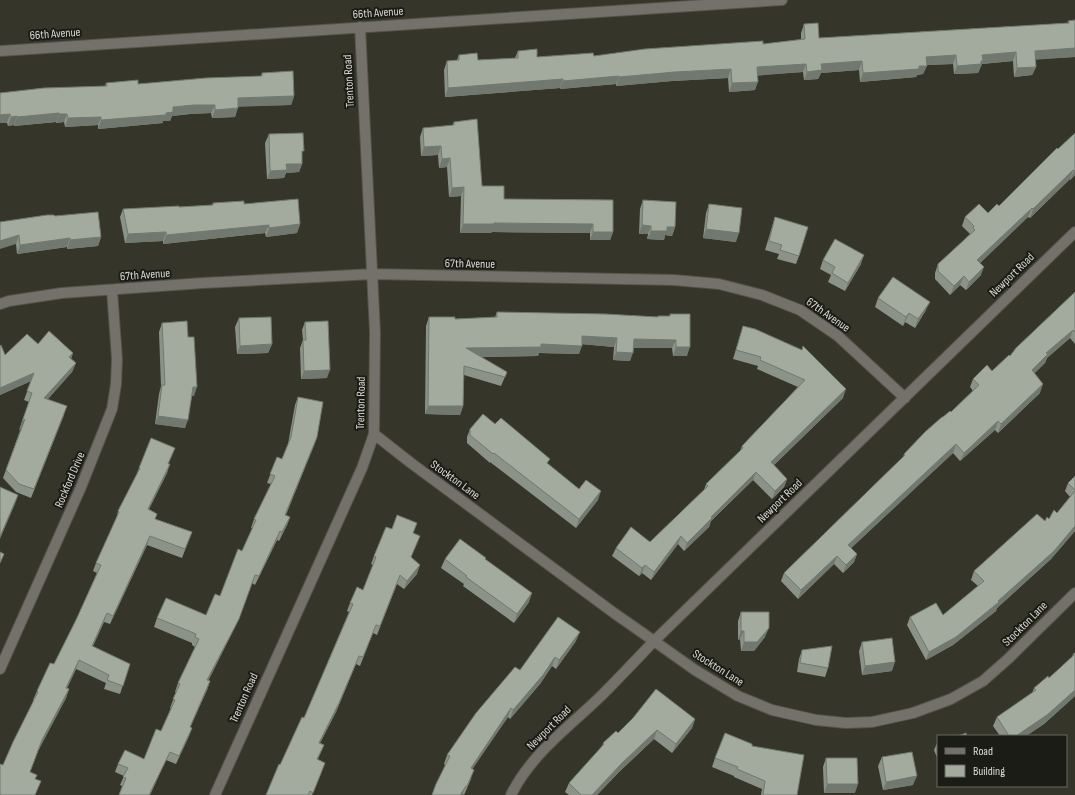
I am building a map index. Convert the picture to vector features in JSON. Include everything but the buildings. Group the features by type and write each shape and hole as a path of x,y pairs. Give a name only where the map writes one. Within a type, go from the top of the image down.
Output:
{"street":[{"name":"66th Avenue","path":"0,51 782,0"},
{"name":"Trenton Road","path":"215,795 362,468 374,434 375,332 360,27"},
{"name":"Newport Road","path":"511,795 515,786 529,767 554,738 601,695 654,641 1075,232"},
{"name":"67th Avenue","path":"0,304 9,301 62,293 203,283 372,274 674,280 719,284 762,295 800,310 838,336 905,398"},
{"name":"Rockford Drive","path":"0,670 81,487 112,410 116,384 117,359 112,290"},
{"name":"Stockton Lane","path":"374,434 410,463 536,554 614,613 695,670 738,696 772,710 824,721 846,723 872,722 912,713 951,699 983,681 1009,658 1075,593"}]}
